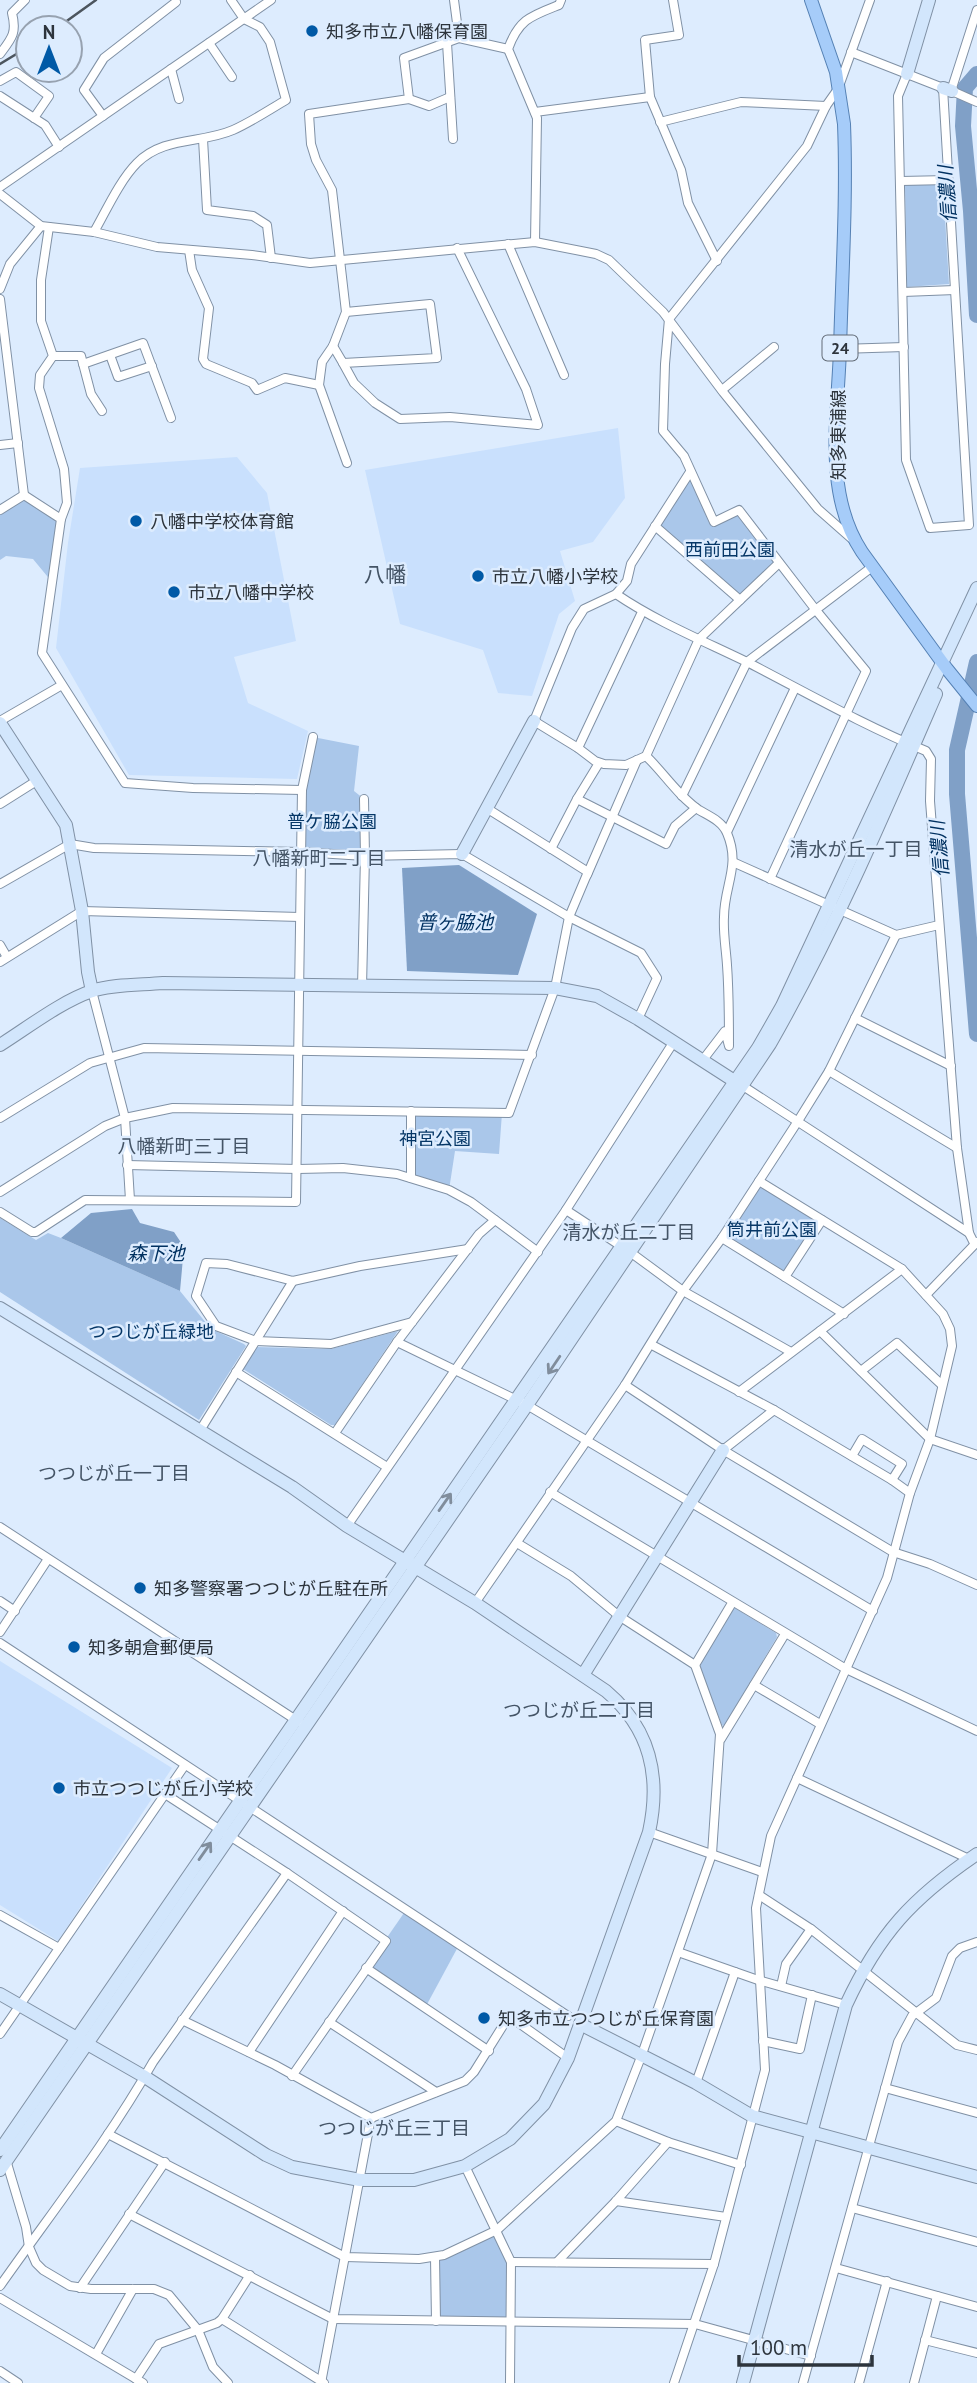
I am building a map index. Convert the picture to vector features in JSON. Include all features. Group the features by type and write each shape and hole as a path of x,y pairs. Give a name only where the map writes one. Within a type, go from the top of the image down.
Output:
{"main road":[{"name":"知多東浦線","path":"811,0 836,72 844,124 837,470 841,502 855,541 872,567 976,704"}],"street":[{"path":"0,54 12,37 15,25 12,13 25,0"},
{"path":"93,232 137,163 162,145 202,139 233,130 286,100 270,43 260,27 244,19 231,0"},
{"path":"0,187 271,0"},
{"path":"454,0 459,38"},
{"path":"535,242 537,118 508,49 513,33 520,24 529,17 559,5 561,0"},
{"path":"673,0 679,35 645,40 650,97 681,170 688,202 717,261"},
{"path":"770,879 866,671 739,510 714,522 684,456 663,431 668,319 807,146 826,106 838,89 870,0"},
{"path":"929,0 898,96 906,460 930,528 968,526 948,180 949,90 977,10"},
{"path":"103,116 84,90 104,58 176,2"},
{"path":"409,99 404,58 459,38 471,43 508,49"},
{"path":"209,43 232,77"},
{"path":"447,43 453,139"},
{"path":"851,52 974,100"},
{"path":"171,69 179,99"},
{"path":"0,81 16,72 49,96 34,118"},
{"path":"0,96 45,125 59,147"},
{"path":"347,463 319,385 321,362 332,346 346,312 332,190 311,144 309,114 409,99 429,106 450,97"},
{"path":"535,111 650,97"},
{"path":"660,122 741,102 826,106"},
{"path":"202,139 206,210 253,216 267,225 271,258"},
{"path":"901,181 948,180"},
{"path":"0,194 45,226 93,232 157,247 310,263 535,242 596,254 609,260 645,292 818,509 855,541"},
{"path":"0,289 9,264 45,226"},
{"path":"45,226 41,321 52,356 40,375 39,388 64,469 67,503 61,519 42,653 125,783 193,788 302,790"},
{"path":"508,244 564,375"},
{"path":"332,346 354,383 375,403 400,419 450,417 538,425 526,389 457,248"},
{"path":"189,250 192,270 209,309 203,359 206,364 252,383 257,390 285,378 319,385"},
{"path":"903,292 955,290"},
{"path":"0,299 24,495"},
{"path":"343,363 437,358 430,304 346,312"},
{"path":"83,364 144,343 171,418"},
{"path":"722,390 774,347"},
{"path":"840,349 904,347"},
{"path":"110,355 118,377 152,366"},
{"path":"52,356 80,356 91,394 102,411"},
{"path":"0,445 18,443"},
{"path":"462,854 534,721 572,628 584,609 616,594 627,581 631,564 690,472"},
{"path":"24,495 61,519"},
{"path":"0,510 24,495"},
{"path":"655,526 740,600"},
{"path":"0,1192 105,1126 125,1118 173,1108 509,1113 555,988 569,917 612,817 699,639 779,562"},
{"path":"682,796 747,662 872,567"},
{"path":"228,2383 213,2367 198,2330 169,2295 154,2289 80,2288 57,2280 43,2270 36,2263 29,2247 26,2227 2,2159 797,997 833,908 977,588"},
{"path":"616,594 642,612 926,751 931,759 930,801 939,925 957,1148 969,1233"},
{"path":"578,747 642,612"},
{"path":"62,685 0,722 66,825 82,911 88,972 125,1118 130,1200"},
{"path":"727,832 795,688"},
{"path":"534,721 599,762 626,765 642,758"},
{"path":"0,1212 36,1232 85,1199 296,1202 302,790 313,737"},
{"path":"642,758 664,773 682,796 696,808 717,820 727,832 735,863 723,917 729,1046 725,1031 702,1061"},
{"path":"551,849 599,762"},
{"path":"0,803 38,780"},
{"path":"362,987 364,799"},
{"path":"577,799 666,844 675,826 696,808"},
{"path":"488,809 588,872 587,874"},
{"path":"0,884 70,844 93,848 301,852 365,856 462,854 569,917 641,953 657,978 638,1019"},
{"path":"735,863 896,934 939,925"},
{"path":"0,945 4,959 82,911 300,917"},
{"path":"475,1602 652,1345 683,1291 722,1238 798,1121 829,1071 896,934"},
{"path":"0,1045 92,991 163,983 555,988 597,996 638,1019 969,1233 976,1243 926,1294"},
{"path":"855,1018 951,1066"},
{"path":"347,1526 538,1252 673,1042"},
{"path":"0,1118 90,1063 144,1048 532,1055"},
{"path":"829,1071 957,1148"},
{"path":"411,1111 411,1178"},
{"path":"127,1165 343,1168 397,1174 449,1190 471,1202 538,1252"},
{"path":"674,2383 714,2264 765,2070 756,1908 771,1836 887,1578 910,1493 930,1439 952,1346 950,1329 943,1314 902,1269 759,1181"},
{"path":"566,1210 683,1291 791,1353"},
{"path":"335,1433 412,1322 479,1234 495,1220"},
{"path":"785,1277 822,1220"},
{"path":"722,1238 844,1314"},
{"path":"412,1322 331,1344 256,1341 216,1326 196,1296 206,1263 227,1264 293,1281 372,1264 468,1249"},
{"path":"739,1392 902,1269"},
{"path":"199,1432 293,1281"},
{"path":"0,1308 292,1488 347,1526 475,1602 583,1675 619,1702 639,1728 654,1777 655,1797 649,1832 568,2058 544,2104 527,2124 510,2139 465,2166 414,2180 360,2180 292,2167 266,2155 145,2077 0,1994"},
{"path":"820,1331 930,1439 977,1455"},
{"path":"397,1342 521,1403 873,1611"},
{"path":"861,1371 897,1343 942,1385"},
{"path":"652,1345 774,1410 910,1493"},
{"path":"236,1372 387,1467"},
{"path":"625,1385 723,1450 892,1552 930,1564 977,1585"},
{"path":"583,1675 723,1450 774,1410"},
{"path":"852,1456 862,1439 902,1464 892,1480"},
{"path":"550,1493 846,1669 977,1731"},
{"path":"0,1527 300,1723"},
{"path":"108,2134 345,2257 419,2259 444,2255 497,2230 616,2121 712,1854 720,1739 695,1665 620,1616 571,1576 517,1543"},
{"path":"0,1632 48,1559"},
{"path":"0,1601 15,1611"},
{"path":"695,1665 732,1603"},
{"path":"720,1739 785,1633"},
{"path":"0,1643 568,2016"},
{"path":"754,1685 820,1724"},
{"path":"0,2034 185,1765"},
{"path":"743,2383 809,2132 846,2005 878,1944 916,1900 973,1857 797,1778"},
{"path":"165,1794 386,1941 292,2076"},
{"path":"649,1832 762,1872"},
{"path":"0,2286 108,2134 182,2020 287,1873"},
{"path":"759,1895 811,1928 957,2045 977,2050"},
{"path":"249,2052 342,1911"},
{"path":"0,1915 59,1948"},
{"path":"781,1986 786,1964 811,1928"},
{"path":"803,2383 898,2042 912,2016 936,1998 952,1956 960,1948 977,1942"},
{"path":"678,1952 758,1980 846,2005"},
{"path":"366,1968 489,2051"},
{"path":"696,2084 735,1972"},
{"path":"764,2041 800,2049 812,1995"},
{"path":"182,2020 249,2052 371,2118 465,2081 489,2051 509,2016 568,2058"},
{"path":"329,2021 436,2092"},
{"path":"580,2024 752,2116 977,2177"},
{"path":"885,2088 977,2113"},
{"path":"222,2319 323,2383 371,2118"},
{"path":"616,2121 668,2142 740,2165"},
{"path":"557,2262 668,2142"},
{"path":"80,2288 165,2162"},
{"path":"465,2166 511,2262 510,2383"},
{"path":"616,2201 726,2217"},
{"path":"852,2208 977,2242"},
{"path":"129,2214 333,2319 695,2324 811,2356"},
{"path":"435,2256 436,2320"},
{"path":"511,2262 714,2264"},
{"path":"836,2268 977,2307"},
{"path":"0,2298 140,2381 159,2344 222,2319 250,2275"},
{"path":"859,2383 887,2281"},
{"path":"96,2354 133,2289"},
{"path":"914,2383 937,2296"},
{"path":"925,2340 977,2353"},
{"path":"0,2371 18,2383"}],"shaded area":[{"name":"市立八幡小学校","path":"618,428 625,498 593,542 560,551 575,601 559,614 532,696 498,693 483,650 400,624 365,470"},
{"name":"市立八幡中学校","path":"237,457 267,493 296,641 234,657 248,703 308,731 297,779 129,775 56,648 80,468"},
{"path":"0,1661 172,1768 58,1941 0,1905"}],"green space":[{"path":"943,184 949,284 907,287 905,185"},
{"name":"西前田公園","path":"690,472 714,522 739,510 779,563 740,600 655,526"},
{"path":"24,495 61,519 52,582 33,559 6,556 0,560 0,510"},
{"name":"普ケ脇公園","path":"313,737 359,746 354,791 364,799 365,856 301,852 302,790"},
{"name":"神宮公園","path":"411,1111 502,1113 499,1154 455,1151 449,1190 411,1178"},
{"name":"筒井前公園","path":"759,1181 822,1220 785,1277 722,1238"},
{"name":"つつじが丘緑地","path":"0,1218 36,1240 48,1233 180,1291 211,1329 246,1346 199,1420 0,1292"},
{"path":"398,1331 335,1425 243,1369 256,1347 331,1349"},
{"path":"735,1608 776,1633 777,1637 724,1726 700,1669 701,1662 730,1610"},
{"path":"406,1910 459,1945 425,2008 366,1968"},
{"path":"497,2230 511,2262 511,2323 436,2321 435,2257"}],"water":[{"name":"普ヶ脇池","path":"459,865 537,914 518,975 407,971 402,868"},
{"name":"森下池","path":"132,1209 140,1223 174,1232 184,1247 180,1291 61,1238 91,1213"}],"waterway":[{"name":"信濃川","path":"977,74 965,88 963,126 977,315"},
{"name":"信濃川","path":"977,662 957,750 957,794 977,1034"}],"railway":[{"path":"76,14 96,0"},
{"path":"0,64 14,56"}],"place":[{"name":"知多市立八幡保育園","path":"312,31"},
{"name":"八幡中学校体育館","path":"136,521"},
{"name":"市立八幡小学校","path":"478,576"},
{"name":"市立八幡中学校","path":"174,592"},
{"name":"知多警察署つつじが丘駐在所","path":"140,1588"},
{"name":"知多朝倉郵便局","path":"74,1647"},
{"name":"市立つつじが丘小学校","path":"59,1788"},
{"name":"知多市立つつじが丘保育園","path":"484,2018"}],"district":[{"name":"八幡","path":"385,574"},
{"name":"清水が丘一丁目","path":"856,849"},
{"name":"八幡新町二丁目","path":"319,858"},
{"name":"八幡新町三丁目","path":"184,1146"},
{"name":"清水が丘二丁目","path":"629,1232"},
{"name":"つつじが丘一丁目","path":"114,1473"},
{"name":"つつじが丘二丁目","path":"579,1710"},
{"name":"つつじが丘三丁目","path":"394,2128"}]}
